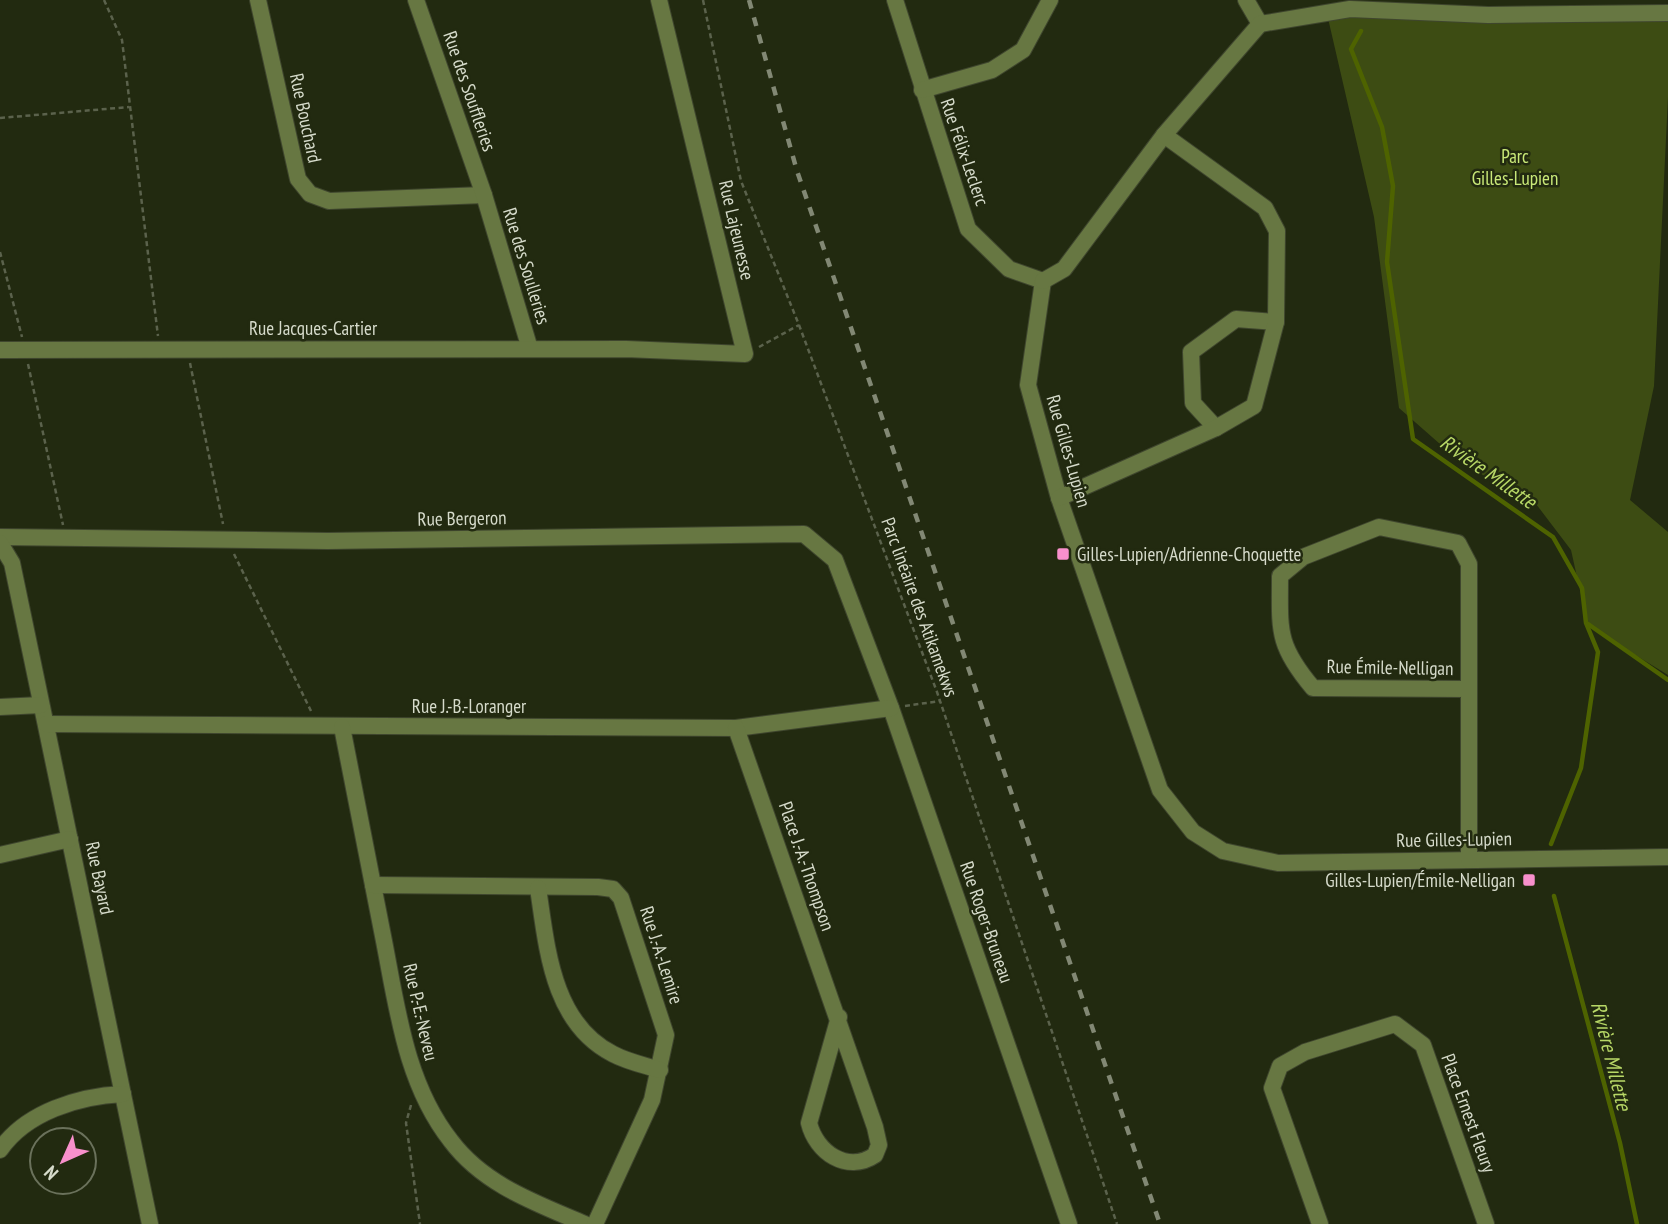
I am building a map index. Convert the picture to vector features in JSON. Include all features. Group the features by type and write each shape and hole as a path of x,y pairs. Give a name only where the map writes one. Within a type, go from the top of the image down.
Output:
{"street":[{"name":"Rue Bouchard","path":"258,0 298,179 310,194 329,201 484,195"},
{"name":"Rue des Souffleries","path":"416,0 484,195"},
{"name":"Rue Lajeunesse","path":"659,0 745,354"},
{"name":"Rue Félix-Leclerc","path":"895,0 968,229 1009,269 1043,281"},
{"path":"922,90 992,70 1023,50 1050,0"},
{"path":"1246,0 1260,24"},
{"path":"1043,281 1064,270 1164,135 1260,24 1350,9 1513,7 1668,13"},
{"path":"1059,498 1216,428 1254,407 1276,322 1277,231 1265,208 1164,135"},
{"name":"Rue des Soulleries","path":"484,195 530,349"},
{"name":"Rue Gilles-Lupien","path":"1043,281 1028,385 1059,498 1160,790 1193,832 1223,851 1278,863 1668,858"},
{"path":"1216,428 1193,403 1191,352 1236,319 1276,322"},
{"name":"Rue Jacques-Cartier","path":"0,349 626,349 745,354"},
{"name":"Rue Émile-Nelligan","path":"1468,689 1313,688 1290,660 1280,628 1280,576 1303,557 1379,527 1458,542 1469,564 1469,860"},
{"name":"Rue Bergeron","path":"0,537 328,541 804,534 835,559 863,635"},
{"name":"Rue Bayard","path":"0,543 12,563 150,1224"},
{"name":"Rue Roger-Bruneau","path":"863,635 891,708 1069,1224"},
{"path":"0,707 41,705"},
{"name":"Rue J.-B.-Loranger","path":"46,724 736,728 891,708"},
{"name":"Rue P.-E.-Neveu","path":"342,727 401,1028 418,1085 451,1142 475,1166 521,1197 585,1224"},
{"name":"Place J.-A.-Thompson","path":"736,728 839,1017 879,1144 875,1155 857,1162 832,1158 822,1149 809,1123 839,1017"},
{"path":"0,855 70,839"},
{"name":"Rue J.-A.-Lemire","path":"373,885 598,887 613,889 621,898 666,1035 653,1100 595,1224"},
{"path":"538,888 550,967 568,1010 592,1041 601,1047 623,1059 660,1070"},
{"name":"Place Ernest Fleury","path":"1320,1224 1272,1088 1280,1066 1305,1052 1395,1024 1423,1045 1486,1224"},
{"path":"0,1150 28,1121 75,1102 123,1094"}],"path":[{"path":"104,0 122,40 160,349"},
{"name":"Parc linéaire des Atikamekws","path":"703,0 741,181 799,325 940,701 1117,1224"},
{"path":"0,118 130,107"},
{"path":"0,252 25,349 66,537"},
{"path":"745,354 799,325"},
{"path":"891,708 940,701"},
{"path":"418,1085 406,1123 420,1224"}],"green space":[{"name":"Parc Gilles-Lupien","path":"1327,14 1668,15 1668,97 1654,386 1630,500 1668,532 1668,675 1588,626 1571,550 1533,500 1465,466 1399,408 1374,217"}],"waterway":[{"name":"Rivière Millette","path":"1361,31 1351,49 1382,127 1393,186 1387,262 1413,439 1553,537 1582,588 1586,623 1598,652 1581,768 1551,844"},
{"path":"1588,624 1668,680"},
{"name":"Rivière Millette","path":"1554,896 1620,1143 1637,1224"}],"railway":[{"path":"749,0 797,171 1160,1224"}],"place":[{"name":"Gilles-Lupien/Adrienne-Choquette","path":"1063,554"},
{"name":"Gilles-Lupien/Émile-Nelligan","path":"1529,880"}]}
